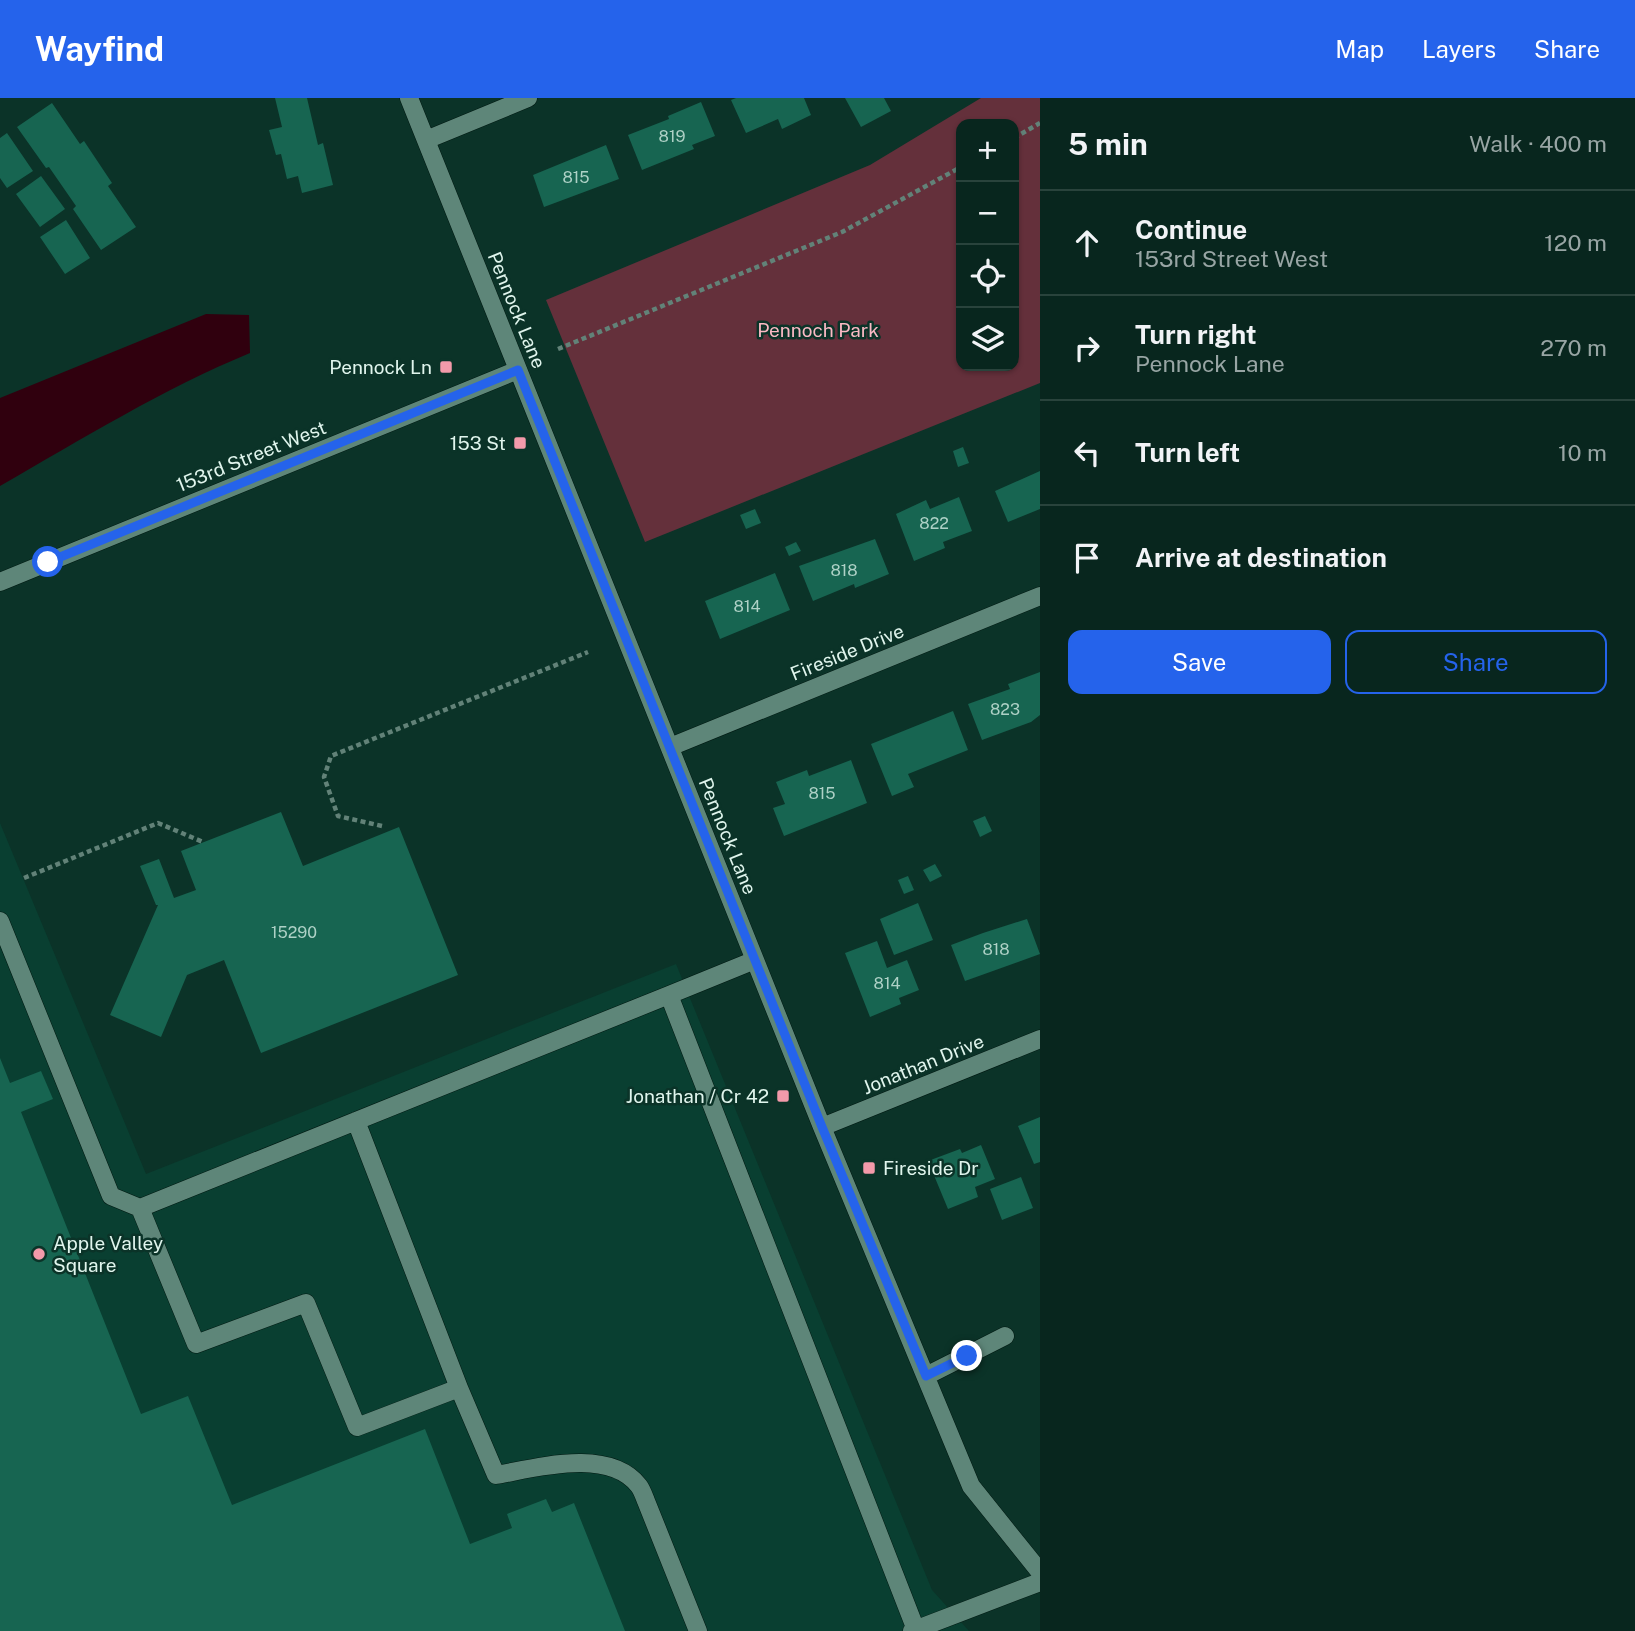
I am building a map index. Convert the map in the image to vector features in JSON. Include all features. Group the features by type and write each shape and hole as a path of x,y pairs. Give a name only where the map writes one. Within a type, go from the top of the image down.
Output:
{"street":[{"name":"Pennock Lane","path":"409,98 822,1127 971,1486 1040,1572"},
{"path":"426,140 528,98"},
{"name":"153rd Street West","path":"0,582 518,370"},
{"name":"Fireside Drive","path":"670,747 1040,596"},
{"path":"0,922 111,1196 140,1208 755,960"},
{"path":"669,995 914,1630 1040,1582"},
{"name":"Jonathan Drive","path":"822,1127 1040,1040"},
{"path":"356,1121 459,1388 496,1475 563,1463 587,1462 610,1467 626,1475 639,1486 698,1631"},
{"path":"140,1208 196,1344 306,1303 357,1427 459,1388"},
{"path":"926,1376 1004,1336"}],"path":[{"path":"1019,135 1040,123"},
{"path":"558,349 842,232 956,170"},
{"path":"382,825 338,816 324,777 331,756 588,652"},
{"path":"24,878 158,823 203,842"}],"shaded area":[{"path":"206,314 249,315 250,353 154,399 0,486 0,398"},
{"path":"0,823 146,1174 676,964 932,1590 969,1631 0,1631"}],"green space":[{"name":"Pennoch Park","path":"981,98 1040,98 1040,383 645,542 546,300 870,165"}],"building":[{"path":"275,98 307,98 318,145 323,143 333,185 302,193 298,176 287,179 281,154 276,155 269,130 282,127"},
{"path":"804,98 811,115 782,129 778,119 746,133 731,100"},
{"path":"845,98 884,98 891,111 861,127"},
{"path":"701,102 715,136 692,145 694,149 642,170 628,135 669,119 668,116"},
{"path":"52,103 80,144 84,141 112,183 108,186 136,227 101,250 73,209 76,206 17,127"},
{"path":"7,133 33,171 7,188 0,178 0,138"},
{"path":"606,145 619,179 544,207 533,175"},
{"path":"41,176 65,209 40,227 16,194"},
{"path":"66,220 90,258 65,274 40,237"},
{"path":"963,447 969,463 958,467 953,451"},
{"path":"1040,471 1040,509 1008,522 995,491"},
{"path":"959,497 972,531 943,542 945,548 914,561 896,514 926,500 930,509"},
{"path":"755,509 761,523 746,529 740,515"},
{"path":"875,539 889,574 855,588 854,584 813,601 799,566"},
{"path":"796,542 801,551 789,556 785,547"},
{"path":"775,573 790,610 720,639 705,601"},
{"path":"1040,672 1040,715 1031,722 982,740 968,704 1010,689 1008,684"},
{"path":"953,711 968,750 908,774 914,787 892,796 871,744"},
{"path":"851,760 867,803 784,836 773,808 785,804 776,782 807,770 809,776"},
{"path":"281,812 303,866 399,827 458,975 261,1053 224,960 187,975 161,1037 110,1015 158,905 140,866 159,859 174,898 196,890 181,851"},
{"path":"985,816 992,831 980,837 973,821"},
{"path":"935,864 942,876 930,882 923,870"},
{"path":"908,876 914,890 904,894 898,880"},
{"path":"918,903 933,940 894,955 880,919"},
{"path":"1027,919 1040,954 965,981 951,945"},
{"path":"877,941 887,968 907,960 919,990 899,998 901,1004 870,1017 845,953"},
{"name":"Apple Valley Square","path":"0,1058 10,1083 41,1071 53,1099 21,1112 141,1414 188,1396 232,1505 425,1429 470,1544 512,1528 507,1514 546,1499 552,1512 574,1503 625,1631 0,1631"},
{"path":"1040,1117 1040,1162 1034,1164 1018,1126"},
{"path":"981,1145 995,1179 975,1187 978,1197 948,1209 928,1161 960,1149 962,1153"},
{"path":"1021,1177 1033,1208 1002,1220 990,1189"}],"place":[{"name":"Pennock Ln","path":"446,367"},
{"name":"153 St","path":"520,443"},
{"name":"Jonathan / Cr 42","path":"783,1096"},
{"name":"Fireside Dr","path":"869,1168"},
{"name":"Apple Valley Square","path":"39,1254"}],"route":[{"path":"48,562 518,370 822,1127 926,1376 967,1356"}]}
